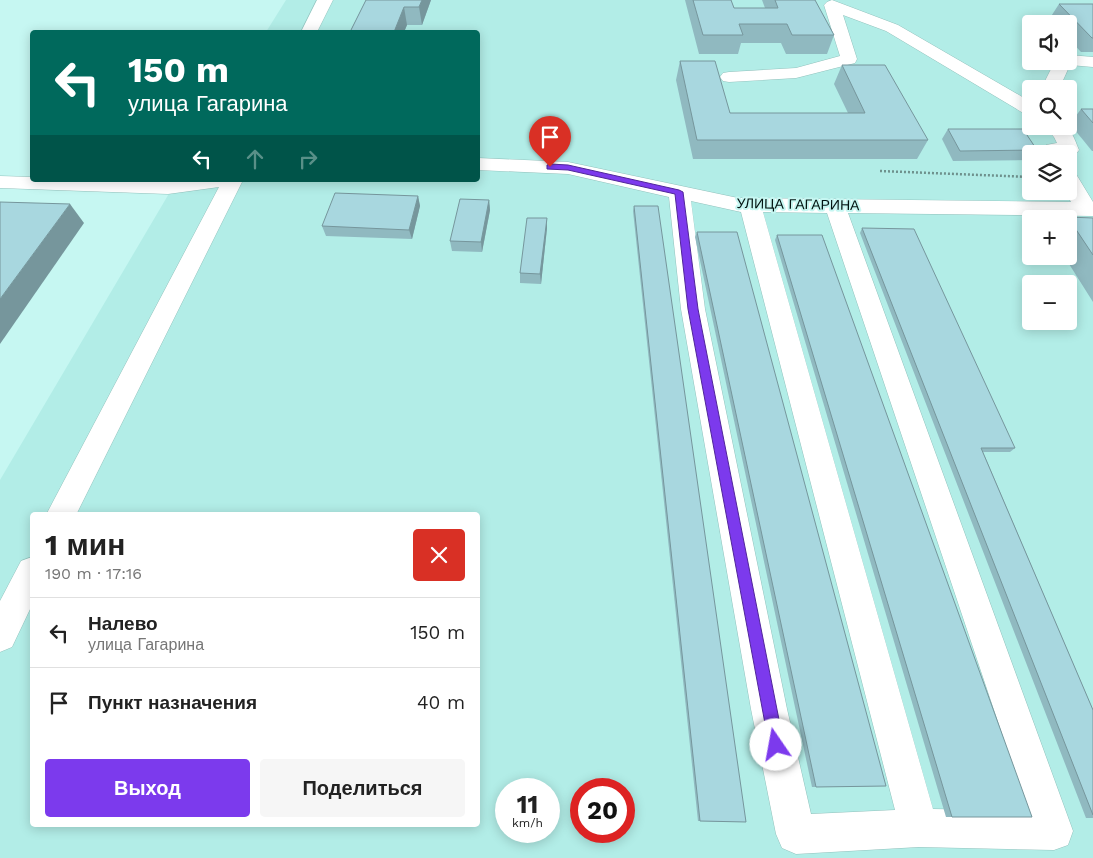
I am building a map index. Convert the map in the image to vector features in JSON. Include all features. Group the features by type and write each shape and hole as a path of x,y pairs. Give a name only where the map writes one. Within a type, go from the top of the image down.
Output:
{"lane":[{"path":"310,30 325,0"},
{"path":"729,77 796,74 849,60 832,6 892,28 1022,105"},
{"path":"1077,61 1093,62"},
{"name":"УЛИЦА ГАГАРИНА","path":"480,164 568,168 750,205 1089,209"},
{"path":"0,182 168,188 208,182"},
{"path":"63,512 232,182"},
{"path":"1077,191 1089,209"},
{"path":"679,192 694,318 769,709 796,834 919,828 1054,831 835,206"},
{"path":"750,205 919,828"},
{"path":"0,635 30,576"}],"path":[{"path":"880,171 1022,177"}],"shaded area":[{"path":"286,0 1093,0 1093,858 0,858 0,480 176,182 480,182 480,30 267,30"}],"building":[{"path":"366,0 422,0 419,7 404,7 395,30 351,30"},
{"path":"693,0 731,0 734,8 778,8 775,0 815,0 834,35 792,35 787,24 739,24 743,35 703,35"},
{"path":"1059,4 1093,4 1093,38 1077,23 1077,15 1070,15"},
{"path":"680,61 715,61 730,113 865,113 842,65 885,65 928,140 697,140"},
{"path":"1081,109 1093,109 1093,123"},
{"path":"948,129 1022,129 1022,135 1027,135 1034,145 1022,145 1022,150 960,151"},
{"path":"335,193 418,196 409,230 322,226"},
{"path":"460,199 489,200 481,242 450,241"},
{"path":"0,202 70,204 0,299"},
{"path":"634,206 658,206 746,822 700,821"},
{"path":"1077,217 1093,218 1093,255 1077,231"},
{"path":"527,218 547,218 540,274 520,273"},
{"path":"862,228 914,229 1015,448 981,448 1093,710 1093,815"},
{"path":"697,232 737,232 886,786 816,787"},
{"path":"777,235 822,235 1032,817 952,817"}],"route":[{"path":"550,167 568,168 679,192 693,309 776,745"}]}
